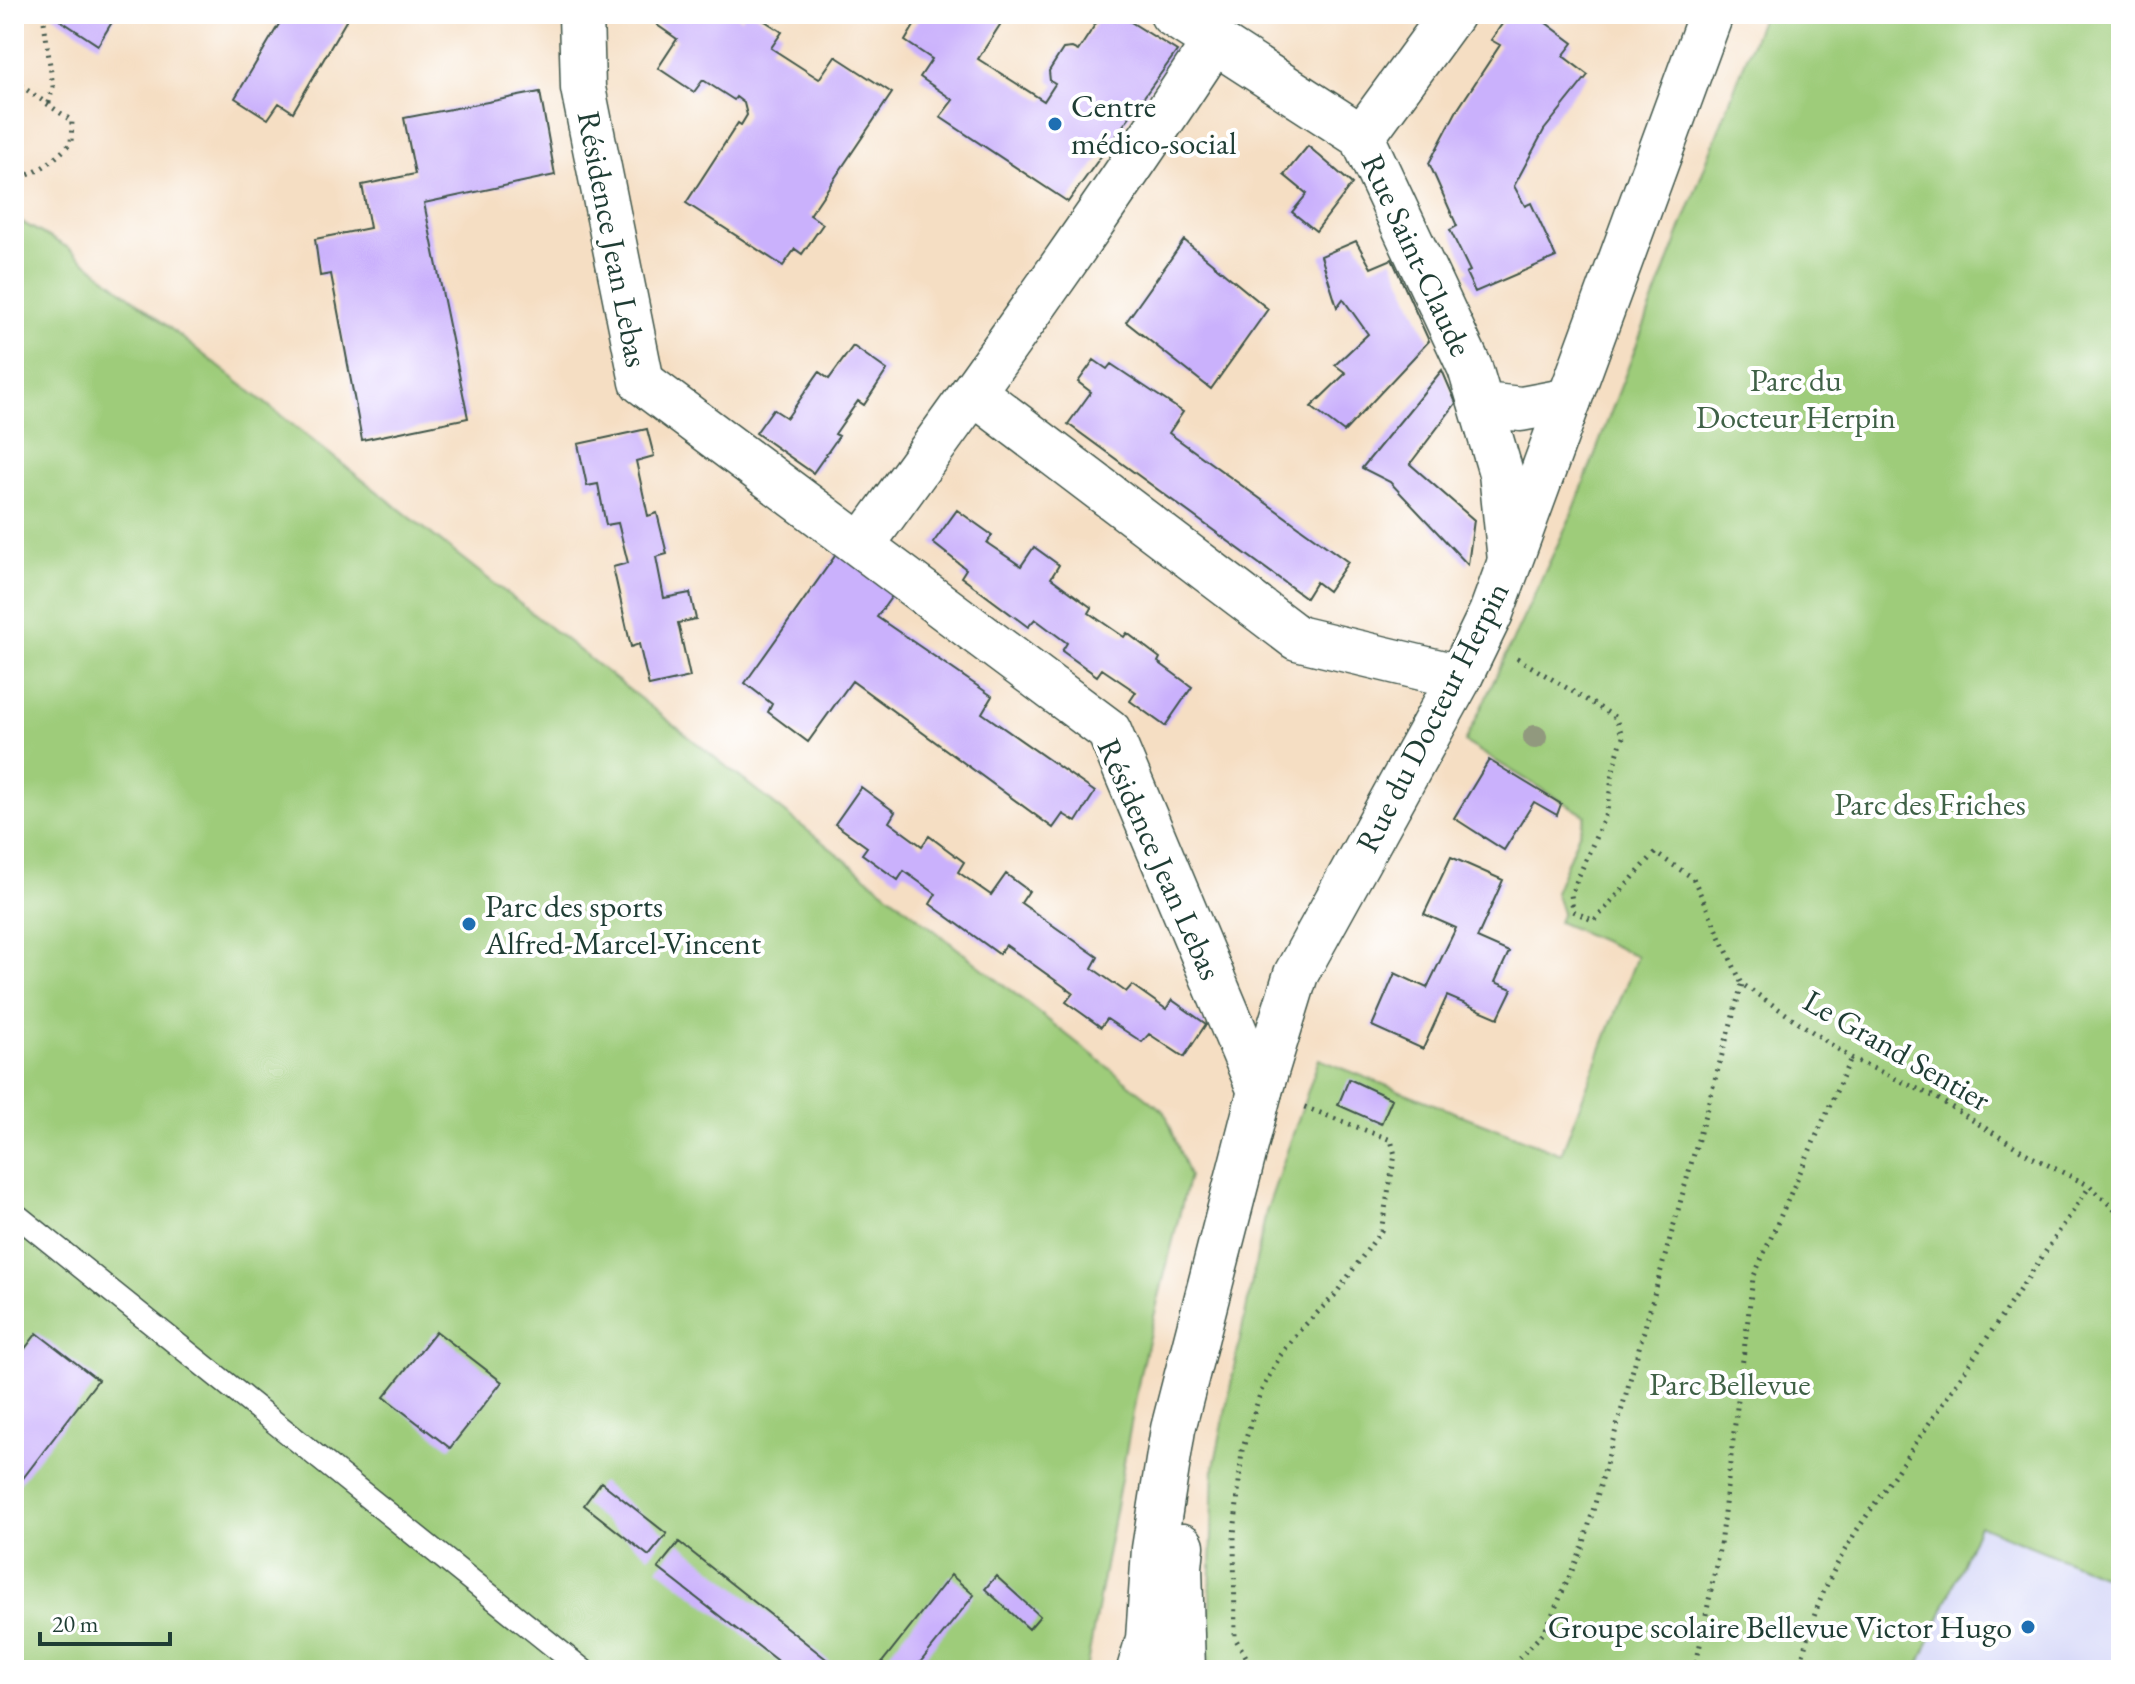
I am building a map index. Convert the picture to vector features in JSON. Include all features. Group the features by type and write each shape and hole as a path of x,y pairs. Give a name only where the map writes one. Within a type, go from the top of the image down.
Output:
{"street":[{"name":"Résidence Jean Lebas","path":"581,14 583,88 642,382 1109,731 1260,1091"},
{"name":"Rue Saint-Claude","path":"1172,14 1362,137 1470,368 1483,405 1501,473 1510,560"},
{"path":"1362,137 1452,14"},
{"name":"Rue du Docteur Herpin","path":"1145,1660 1154,1549 1173,1429 1260,1091 1296,974 1481,636 1711,14"},
{"path":"862,545 974,393 1214,42"},
{"path":"974,393 1297,638 1460,677"},
{"path":"1483,405 1521,409 1569,400"},
{"name":"Rue du Docteur Herpin","path":"1183,1670 1180,1567 1196,1332"}],"lane":[{"path":"14,1213 583,1670"}],"path":[{"path":"43,14 53,87 48,106"},
{"path":"14,81 72,121 71,143 52,161 23,177 14,178"},
{"path":"1481,636 1615,717 1623,737 1614,765 1607,811 1571,894 1573,911 1594,921 1655,853 1693,878 1742,984 1583,1546 1545,1631 1508,1670"},
{"name":"Le Grand Sentier","path":"1742,984 1851,1058 1935,1097 2032,1157 2090,1186 2121,1216"},
{"path":"1695,1670 1720,1545 1753,1278 1851,1058"},
{"path":"1254,1670 1235,1638 1234,1535 1242,1451 1261,1391 1280,1356 1299,1331 1334,1296 1381,1231 1395,1155 1391,1140 1260,1091"},
{"path":"1800,1670 1817,1605 1848,1545 2090,1186"}],"shaded area":[{"name":"Groupe scolaire Bellevue Victor Hugo","path":"1979,1525 2121,1583 2121,1670 1918,1670"}],"green space":[{"path":"1763,14 2121,14 2121,1583 1979,1525 1917,1670 1208,1670 1214,1467 1266,1212 1319,1059 1561,1154 1637,956 1558,922 1562,913 1555,892 1586,816 1465,742 1572,514"},
{"name":"Parc des sports Alfred-Marcel-Vincent","path":"14,218 67,247 1165,1112 1189,1176 1141,1369 1086,1670 14,1670"}],"building":[{"path":"51,14 117,14 98,45"},
{"path":"285,14 350,14 293,112 279,103 268,119 235,98"},
{"path":"665,14 733,14 741,19 744,14 754,14 782,32 771,48 819,79 835,56 892,93 810,215 823,224 802,254 795,249 783,266 686,203 738,123 741,125 747,115 744,103 736,97 734,100 703,80 694,92 658,68 677,39 657,25"},
{"name":"Centre médico-social","path":"921,14 1007,14 978,59 1044,101 1055,84 1050,81 1049,71 1063,49 1078,51 1102,14 1118,14 1177,51 1068,202 940,117 953,100 920,77 932,59 905,41"},
{"path":"1509,14 1534,14 1573,43 1563,56 1588,75 1544,130 1514,186 1525,206 1531,203 1556,257 1475,292 1466,273 1470,271 1450,230 1457,226 1429,163 1456,112 1500,45 1491,40"},
{"path":"540,92 555,175 424,203 468,418 362,440 331,274 320,276 315,239 370,228 362,185 415,174 404,118"},
{"path":"1308,146 1352,184 1316,231 1292,212 1307,194 1284,175"},
{"path":"1184,240 1268,309 1211,389 1126,322"},
{"path":"1356,241 1371,268 1392,259 1429,341 1344,432 1311,407 1346,373 1335,365 1368,334 1343,299 1337,307 1321,256"},
{"path":"853,346 887,370 864,405 858,401 835,434 839,436 813,473 756,433 773,409 787,418 819,372 829,379"},
{"path":"1094,360 1107,369 1111,364 1183,412 1169,433 1348,562 1328,591 1316,582 1306,598 1068,424 1091,392 1078,382"},
{"path":"1442,370 1456,403 1410,464 1474,520 1468,565 1390,482 1362,468"},
{"path":"647,429 654,456 636,461 648,516 657,513 667,554 656,557 664,598 690,593 696,619 678,623 690,677 649,686 639,644 631,647 613,567 628,563 618,523 606,525 598,484 587,486 578,444"},
{"path":"957,510 992,535 987,543 1021,566 1034,547 1059,565 1051,578 1092,608 1089,613 1124,637 1127,633 1160,658 1158,662 1192,687 1165,726 1130,701 1136,692 1102,669 1097,676 1062,651 1067,643 1035,619 1028,627 961,577 966,569 933,543"},
{"path":"840,549 897,589 877,617 992,696 982,713 1095,792 1076,822 1063,814 1053,828 852,681 808,742 768,712 772,704 745,683"},
{"path":"1489,760 1561,804 1557,815 1534,802 1504,850 1454,818"},
{"path":"861,787 895,812 889,822 922,846 929,836 964,862 958,872 991,895 1006,874 1029,891 1021,903 1098,957 1092,968 1126,992 1132,985 1166,1009 1172,1000 1206,1024 1184,1057 1149,1034 1142,1042 1107,1019 1101,1027 1066,1002 1073,993 1006,945 999,954 930,904 936,894 904,871 898,880 862,854 867,847 835,824"},
{"path":"1451,857 1503,880 1477,938 1509,952 1495,982 1512,989 1498,1018 1447,996 1423,1049 1372,1026 1395,973 1427,988 1456,928 1424,914"},
{"path":"1349,1079 1392,1099 1381,1124 1338,1105"},
{"path":"436,1331 502,1382 450,1448 384,1397"},
{"path":"37,1333 98,1380 14,1490 14,1363"},
{"path":"601,1482 667,1534 649,1556 584,1505"},
{"path":"679,1542 840,1670 789,1670 658,1568"},
{"path":"951,1575 974,1595 914,1670 876,1670"},
{"path":"996,1576 1040,1616 1029,1629 985,1589"}],"place":[{"name":"Centre médico-social","path":"1055,124"},
{"name":"Parc des sports Alfred-Marcel-Vincent","path":"469,924"},
{"name":"Groupe scolaire Bellevue Victor Hugo","path":"2028,1627"}],"park label":[{"name":"Parc du Docteur Herpin","path":"1796,398"},
{"name":"Parc des Friches","path":"1930,804"},
{"name":"Parc Bellevue","path":"1730,1384"}]}
